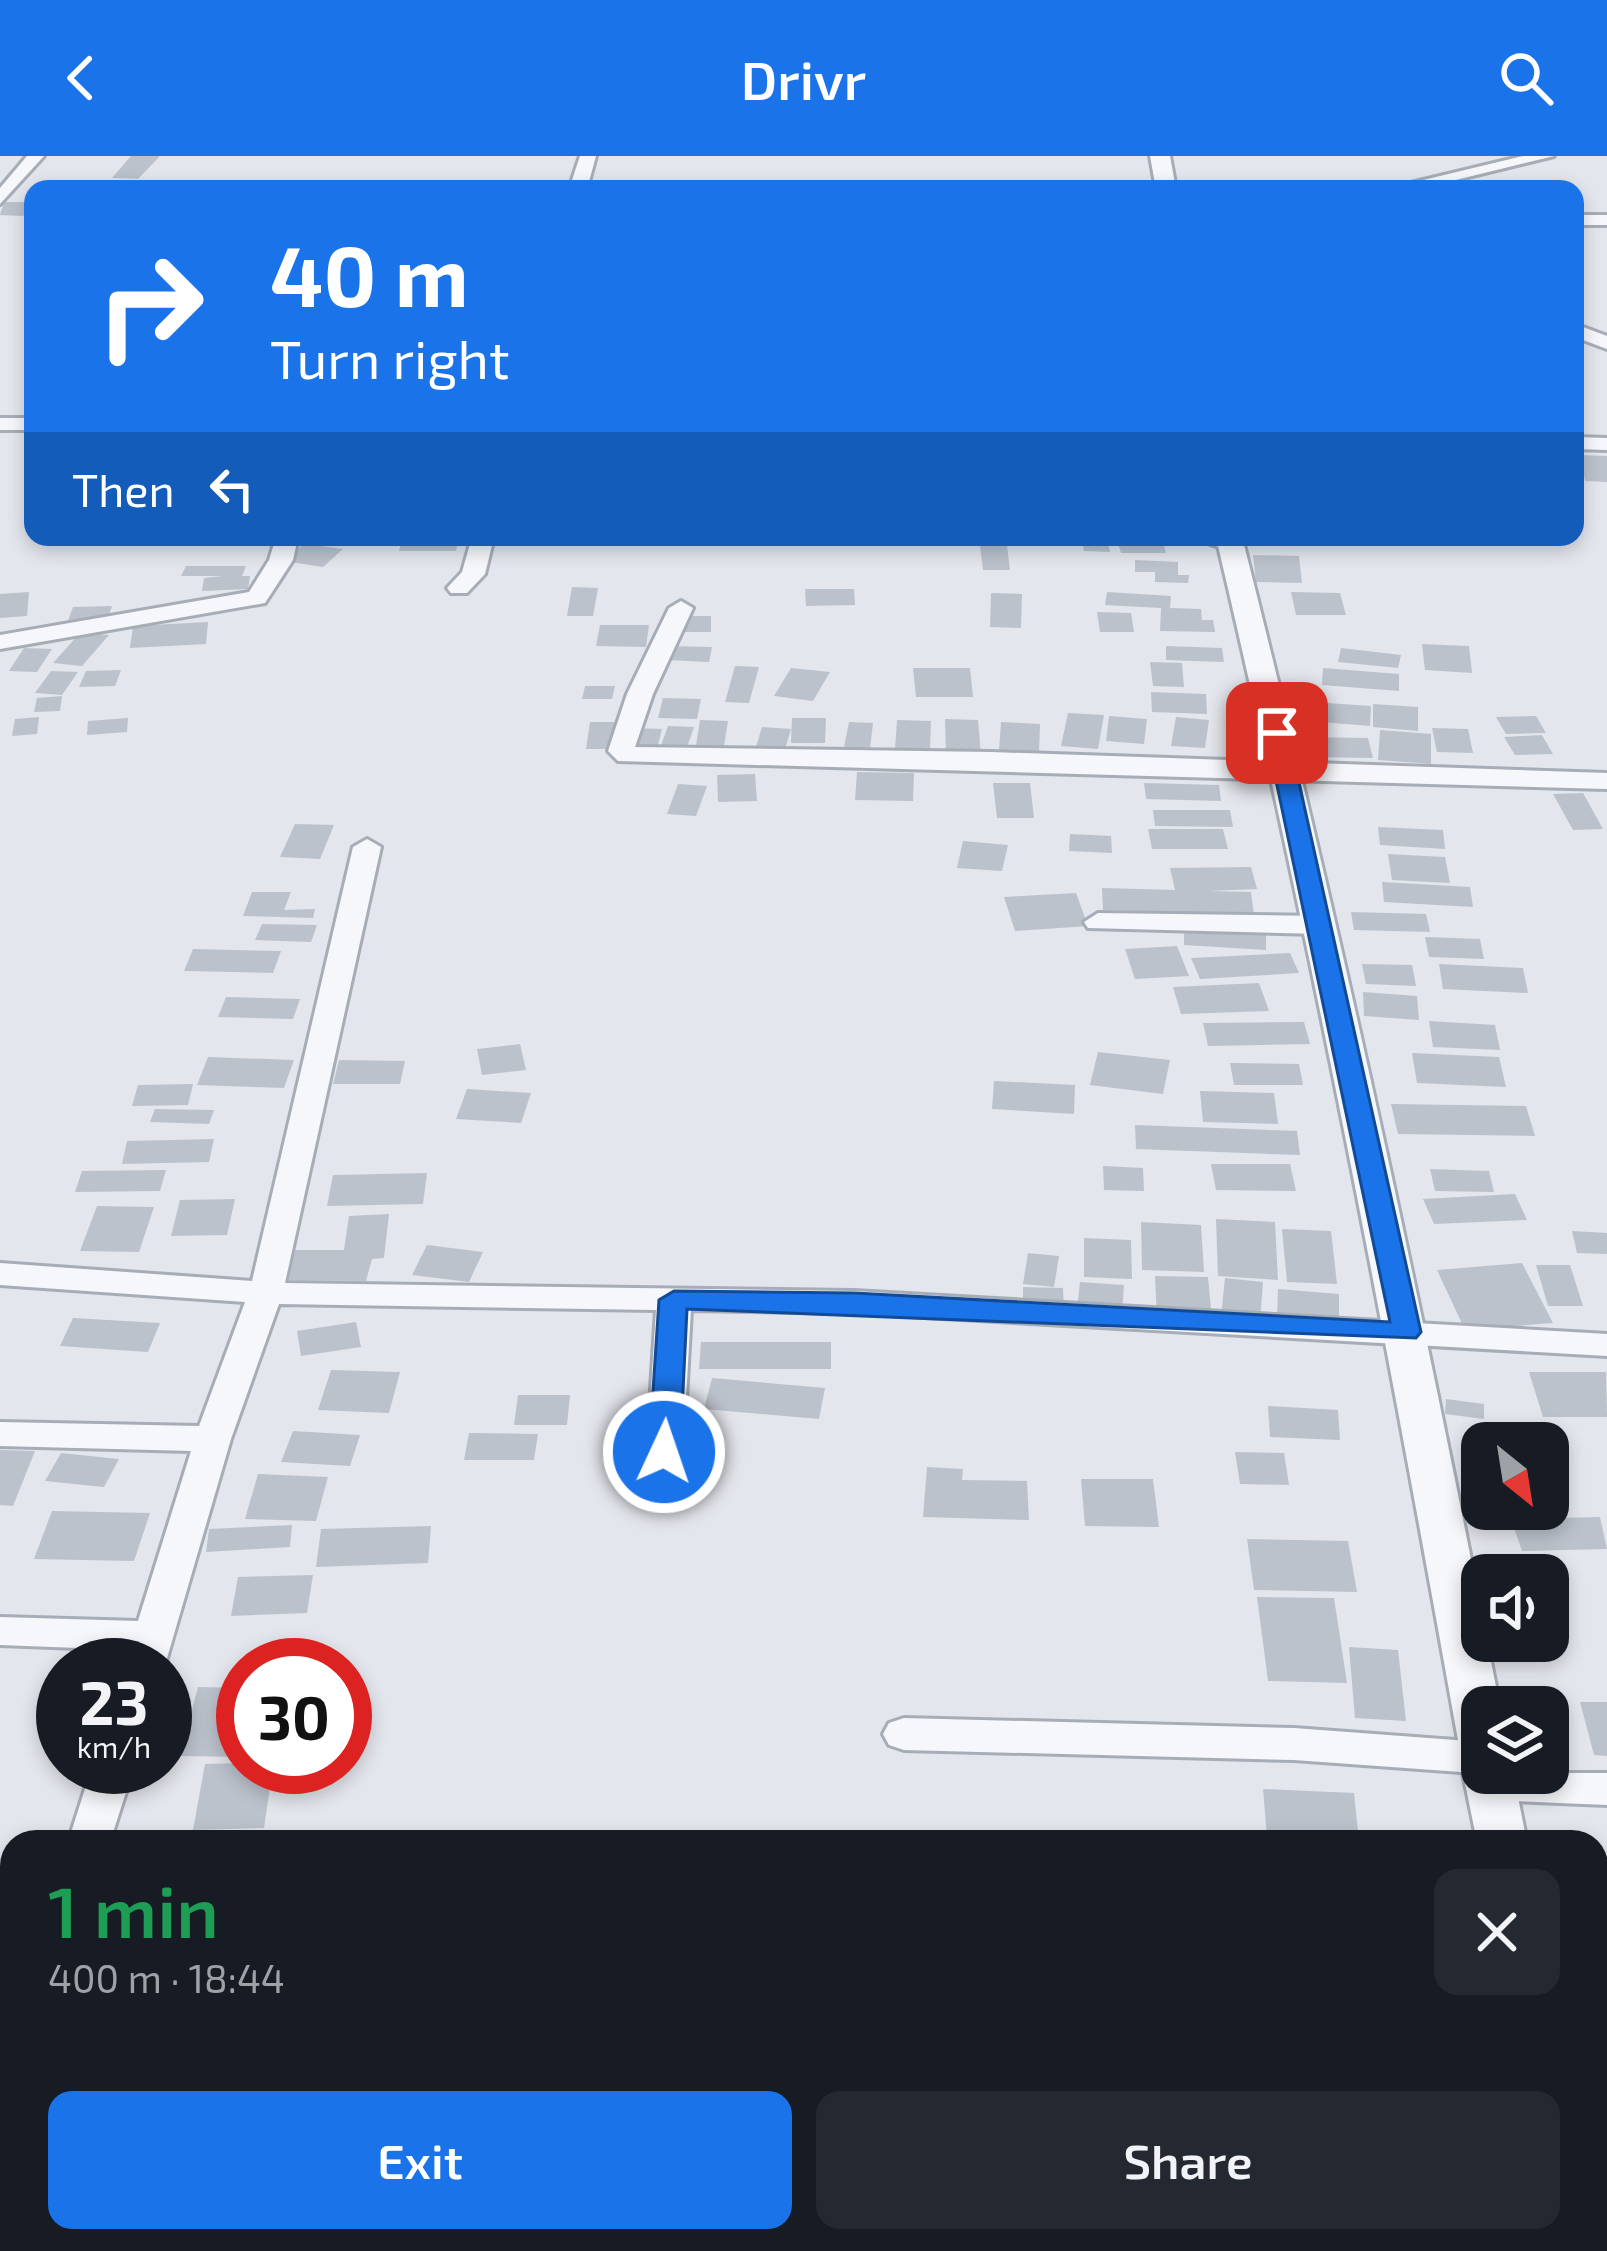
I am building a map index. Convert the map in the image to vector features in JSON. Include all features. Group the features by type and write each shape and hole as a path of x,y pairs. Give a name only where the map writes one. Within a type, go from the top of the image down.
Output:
{"street":[{"path":"1,198 36,156"},
{"path":"1436,180 1546,156"},
{"path":"0,171 22,172"},
{"path":"0,642 257,598 285,546"},
{"path":"459,588 473,574 481,546"},
{"path":"1222,546 1287,773 1406,1332 1472,1686"},
{"path":"681,608 640,694 622,751 626,755 972,760 1607,781"},
{"path":"154,1638 213,1439 266,1293 367,847"},
{"path":"1098,922 1319,925"},
{"path":"0,1274 266,1293 854,1302 1607,1345"},
{"path":"664,1452 674,1300"},
{"path":"0,1434 213,1439"},
{"path":"0,1631 52,1638"},
{"path":"904,1734 1294,1744 1461,1761"},
{"path":"1569,1782 1607,1790"},
{"path":"93,1830 104,1794"},
{"path":"1492,1794 1500,1830"}],"building":[{"path":"131,156 160,156 138,179 112,178"},
{"path":"4,202 24,202 23,216 0,215"},
{"path":"1584,455 1607,456 1607,482 1585,481"},
{"path":"302,546 343,549 323,567 284,561"},
{"path":"400,546 457,546 456,551 399,551"},
{"path":"980,546 1007,546 1010,570 983,570"},
{"path":"1083,546 1109,546 1110,552 1084,551"},
{"path":"1119,546 1164,546 1166,553 1121,553"},
{"path":"1253,555 1299,556 1302,583 1256,582"},
{"path":"1135,560 1178,562 1178,575 1189,575 1188,583 1155,582 1155,572 1135,572"},
{"path":"186,566 246,566 242,576 250,576 248,589 202,591 204,578 223,576 181,576"},
{"path":"572,587 598,588 593,616 567,616"},
{"path":"805,589 854,589 855,605 806,606"},
{"path":"29,592 27,616 0,618 0,594"},
{"path":"1107,592 1171,596 1170,608 1201,609 1202,620 1213,620 1215,632 1160,631 1161,608 1105,605"},
{"path":"1291,592 1340,593 1346,615 1296,615"},
{"path":"991,593 1022,594 1021,628 990,627"},
{"path":"112,606 107,620 68,621 73,607"},
{"path":"1097,612 1131,613 1134,632 1100,632"},
{"path":"681,616 711,616 711,632 681,632"},
{"path":"208,622 206,644 130,648 133,626"},
{"path":"600,625 649,625 646,647 596,646"},
{"path":"80,633 109,635 82,666 53,663"},
{"path":"1422,644 1469,646 1472,673 1425,670"},
{"path":"669,646 712,647 709,662 665,660"},
{"path":"1166,646 1222,648 1224,662 1166,660"},
{"path":"24,648 52,649 37,672 9,671"},
{"path":"1341,648 1401,655 1398,668 1338,662"},
{"path":"1150,662 1182,663 1184,687 1153,686"},
{"path":"735,666 759,667 749,703 725,702"},
{"path":"791,668 830,672 813,701 774,696"},
{"path":"913,668 970,668 973,697 916,697"},
{"path":"1323,668 1399,674 1399,691 1322,685"},
{"path":"121,670 115,686 79,687 86,671"},
{"path":"51,671 78,672 62,695 35,693"},
{"path":"585,686 615,686 612,699 582,699"},
{"path":"1151,692 1206,694 1207,714 1152,712"},
{"path":"62,696 60,711 34,712 37,698"},
{"path":"663,698 701,699 697,719 658,718"},
{"path":"1298,701 1371,706 1370,726 1296,720"},
{"path":"1373,704 1418,707 1418,731 1373,727"},
{"path":"1068,713 1104,715 1098,749 1061,746"},
{"path":"1109,716 1147,719 1144,744 1106,741"},
{"path":"1536,716 1546,733 1506,734 1496,717"},
{"path":"39,717 37,734 12,736 15,719"},
{"path":"1176,717 1209,720 1205,748 1171,746"},
{"path":"128,718 127,732 87,735 88,721"},
{"path":"792,718 826,718 825,743 791,743"},
{"path":"945,719 978,720 981,755 946,755"},
{"path":"700,720 728,721 723,752 695,752"},
{"path":"897,720 931,721 930,749 895,749"},
{"path":"590,722 618,722 614,749 586,749"},
{"path":"849,722 873,723 870,749 844,747"},
{"path":"1001,722 1040,724 1039,752 999,751"},
{"path":"668,726 694,727 684,756 658,754"},
{"path":"762,727 791,729 783,756 754,754"},
{"path":"633,728 662,729 656,753 627,752"},
{"path":"1432,728 1468,729 1473,753 1437,752"},
{"path":"1380,730 1431,734 1431,764 1378,760"},
{"path":"1542,735 1553,754 1515,755 1504,737"},
{"path":"1303,737 1368,738 1373,758 1307,757"},
{"path":"857,772 914,773 913,801 855,800"},
{"path":"755,774 757,801 718,802 717,775"},
{"path":"993,783 1030,783 1034,818 997,818"},
{"path":"1144,783 1219,785 1221,801 1146,799"},
{"path":"678,784 707,786 696,816 667,814"},
{"path":"1583,793 1603,829 1573,830 1553,794"},
{"path":"1153,810 1230,810 1233,827 1155,826"},
{"path":"295,824 334,825 320,859 280,857"},
{"path":"1378,827 1443,830 1445,849 1380,845"},
{"path":"1148,829 1223,829 1228,849 1152,849"},
{"path":"1070,834 1111,836 1112,853 1069,851"},
{"path":"963,841 1008,845 1002,871 957,868"},
{"path":"1388,854 1445,857 1450,883 1392,880"},
{"path":"1251,867 1257,889 1209,891 1251,892 1254,915 1103,910 1102,888 1175,890 1170,868"},
{"path":"1382,882 1470,887 1473,907 1384,902"},
{"path":"252,892 291,892 284,910 315,909 313,918 243,916"},
{"path":"1076,893 1088,926 1015,931 1004,897"},
{"path":"1351,912 1426,914 1430,932 1354,930"},
{"path":"262,924 317,925 311,942 255,940"},
{"path":"1184,927 1266,932 1266,950 1184,945"},
{"path":"1425,937 1480,939 1484,959 1429,957"},
{"path":"1177,946 1189,976 1135,979 1125,949"},
{"path":"193,949 281,951 273,973 184,971"},
{"path":"1290,953 1299,973 1200,979 1191,958"},
{"path":"1362,964 1412,965 1416,986 1366,984"},
{"path":"1439,964 1523,968 1528,993 1443,989"},
{"path":"1259,983 1269,1011 1181,1014 1173,987"},
{"path":"1363,992 1417,996 1419,1020 1364,1016"},
{"path":"226,997 300,999 293,1019 218,1017"},
{"path":"1429,1021 1495,1025 1500,1050 1433,1047"},
{"path":"1304,1022 1310,1044 1208,1046 1203,1023"},
{"path":"520,1044 526,1070 482,1075 477,1049"},
{"path":"1098,1052 1170,1060 1163,1094 1090,1085"},
{"path":"1412,1053 1499,1057 1506,1087 1417,1083"},
{"path":"208,1057 294,1060 284,1088 197,1085"},
{"path":"339,1060 405,1061 400,1084 333,1084"},
{"path":"1230,1063 1299,1064 1303,1085 1234,1085"},
{"path":"994,1081 1075,1085 1074,1114 992,1109"},
{"path":"193,1084 188,1105 132,1106 138,1085"},
{"path":"467,1089 531,1093 521,1123 456,1119"},
{"path":"1200,1091 1274,1093 1278,1124 1203,1122"},
{"path":"1391,1104 1526,1106 1535,1136 1398,1134"},
{"path":"155,1109 214,1110 209,1124 150,1122"},
{"path":"1135,1125 1297,1131 1300,1155 1136,1149"},
{"path":"214,1139 209,1162 122,1164 127,1141"},
{"path":"1211,1164 1290,1164 1296,1191 1216,1190"},
{"path":"1103,1166 1143,1168 1144,1191 1104,1190"},
{"path":"1430,1169 1489,1171 1494,1192 1435,1191"},
{"path":"166,1170 160,1191 75,1192 82,1171"},
{"path":"427,1173 423,1204 327,1206 333,1175"},
{"path":"1515,1194 1527,1220 1434,1224 1423,1199"},
{"path":"235,1199 227,1235 171,1236 180,1200"},
{"path":"97,1206 154,1207 139,1252 80,1251"},
{"path":"389,1214 384,1258 372,1259 366,1281 277,1280 285,1250 344,1250 349,1216"},
{"path":"1216,1219 1275,1222 1278,1280 1218,1276"},
{"path":"1141,1222 1201,1225 1204,1272 1142,1270"},
{"path":"1282,1229 1331,1231 1337,1284 1287,1282"},
{"path":"1572,1231 1607,1233 1607,1254 1577,1253"},
{"path":"1084,1238 1131,1240 1132,1279 1084,1277"},
{"path":"427,1245 483,1252 469,1282 412,1275"},
{"path":"1028,1253 1059,1256 1054,1287 1023,1284"},
{"path":"1522,1263 1553,1323 1465,1330 1437,1270"},
{"path":"1536,1265 1570,1265 1583,1306 1548,1306"},
{"path":"1155,1276 1208,1277 1212,1320 1157,1318"},
{"path":"1225,1278 1263,1282 1260,1321 1221,1317"},
{"path":"1080,1282 1124,1285 1122,1314 1077,1310"},
{"path":"1023,1287 1063,1288 1064,1311 1023,1310"},
{"path":"1278,1289 1339,1294 1339,1322 1277,1317"},
{"path":"73,1318 160,1323 148,1352 60,1346"},
{"path":"356,1322 361,1347 301,1356 297,1331"},
{"path":"701,1342 831,1342 831,1369 699,1369"},
{"path":"331,1370 400,1372 389,1413 318,1410"},
{"path":"1529,1372 1606,1372 1607,1417 1543,1417"},
{"path":"712,1378 825,1388 819,1419 704,1409"},
{"path":"518,1395 570,1395 567,1425 514,1425"},
{"path":"1446,1399 1484,1404 1484,1419 1445,1414"},
{"path":"1268,1406 1338,1410 1340,1440 1270,1437"},
{"path":"293,1431 360,1435 350,1466 281,1462"},
{"path":"469,1433 538,1434 534,1460 464,1460"},
{"path":"0,1450 35,1451 13,1506 0,1505"},
{"path":"1235,1452 1284,1453 1289,1485 1240,1484"},
{"path":"61,1453 119,1459 104,1487 45,1481"},
{"path":"927,1467 963,1469 962,1480 1027,1481 1029,1520 923,1517"},
{"path":"258,1474 328,1477 316,1521 245,1519"},
{"path":"1081,1479 1153,1479 1159,1527 1085,1526"},
{"path":"52,1511 150,1513 134,1561 34,1559"},
{"path":"1600,1517 1607,1549 1522,1551 1515,1530 1569,1530 1569,1518"},
{"path":"292,1525 290,1547 206,1552 209,1529"},
{"path":"431,1526 428,1563 316,1567 321,1529"},
{"path":"1247,1539 1348,1541 1357,1592 1254,1590"},
{"path":"313,1575 307,1613 231,1616 238,1577"},
{"path":"1257,1597 1334,1598 1347,1683 1268,1681"},
{"path":"1349,1647 1398,1650 1406,1721 1355,1718"},
{"path":"198,1687 216,1687 216,1757 192,1756 192,1710"},
{"path":"1580,1702 1607,1702 1607,1756 1594,1755"},
{"path":"205,1764 216,1764 216,1794 269,1794 264,1828 193,1830"},
{"path":"1263,1789 1354,1793 1358,1830 1266,1830"}],"route":[{"path":"664,1452 674,1300 854,1302 1406,1332 1277,733"}]}
